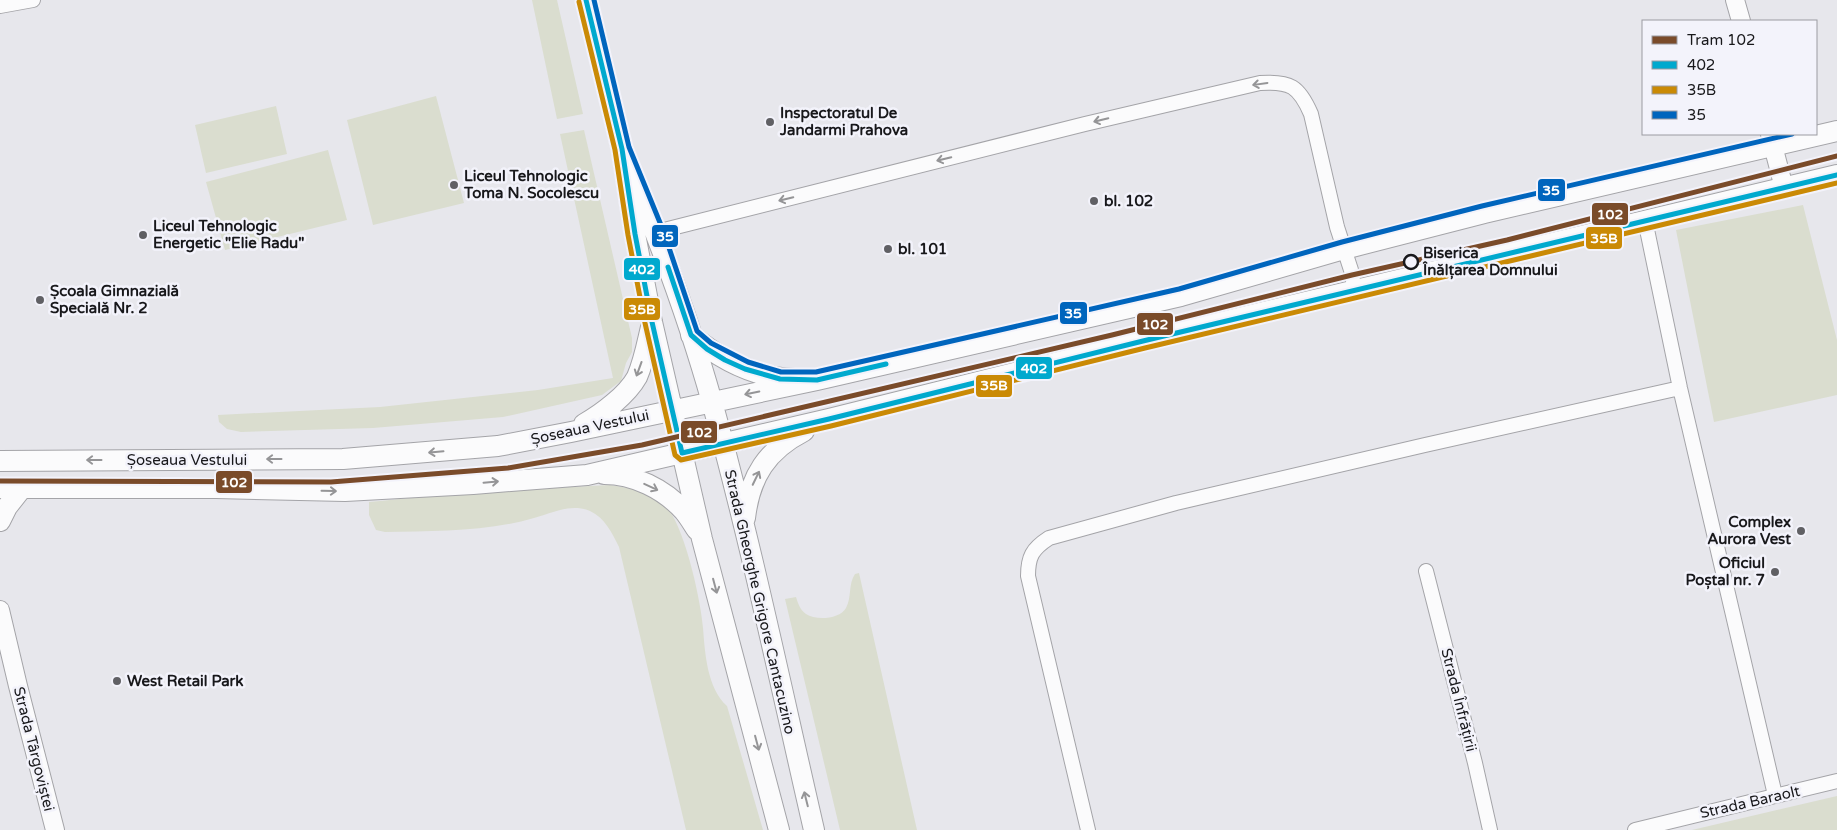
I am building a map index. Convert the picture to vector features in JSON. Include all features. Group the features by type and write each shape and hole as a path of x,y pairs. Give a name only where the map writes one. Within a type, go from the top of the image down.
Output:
{"main road":[{"name":"Strada Gheorghe Grigore Cantacuzino","path":"586,0 622,149 635,234 652,322 702,539 780,830"},
{"name":"Șoseaua Vestului","path":"1817,134 1837,131"},
{"name":"Șoseaua Vestului","path":"0,460 343,459 470,449 571,432 817,380 1181,296 1344,249 1772,140 1808,135"},
{"name":"Strada Gheorghe Grigore Cantacuzino","path":"622,149 656,232 712,402 744,524 814,830"},
{"name":"Șoseaua Vestului","path":"0,488 216,488 345,491 587,475 824,420 1143,341 1837,175"},
{"path":"571,432 601,415 636,378 646,352 652,322"},
{"path":"691,335 707,349 745,370 780,379 817,380"},
{"path":"744,524 746,501 751,487 766,460 792,437 824,420"},
{"path":"587,475 612,474 637,480 659,490 684,512 702,539"},
{"path":"0,521 7,507 22,488"}],"street":[{"path":"0,6 18,1 33,0"},
{"path":"1736,0 1741,20"},
{"path":"656,232 1085,124 1260,83 1274,82 1288,84 1303,97 1311,114 1355,291"},
{"path":"1772,140 1784,188"},
{"path":"1645,220 1680,388 1776,795"},
{"path":"1088,830 1028,576 1028,564 1032,552 1039,544 1048,538 1176,504 1443,440 1680,388"},
{"name":"Strada Înfrățirii","path":"1426,571 1475,763 1490,830"},
{"name":"Strada Târgoviștei","path":"0,610 55,830"},
{"name":"Strada Baraolt","path":"1635,830 1837,781"}],"shaded area":[{"path":"532,0 557,0 583,114 557,119"},
{"path":"436,96 464,203 373,225 347,120"},
{"path":"276,106 287,154 206,173 195,125"},
{"path":"584,130 632,338 632,352 626,363 621,381 602,395 503,417 373,428 241,432 227,429 219,422 218,415 380,407 538,390 613,378 560,134"},
{"path":"328,150 347,220 225,250 206,182"},
{"path":"1803,205 1837,340 1837,395 1714,422 1676,230"},
{"path":"610,485 636,490 660,500 676,523 695,580 702,615 708,670 715,690 727,706 763,830 686,830 619,547 608,526 595,514 583,509 569,508 516,523 498,526 460,530 385,532 376,530 369,515 369,502 468,492"},
{"path":"859,573 917,830 840,830 785,599 796,597 802,610 816,618 828,618 839,615 846,608 853,578 855,574"},
{"path":"1837,796 1837,830 1692,830"}],"tram line":[{"name":"102","path":"0,481 331,482 508,468 642,445 1112,335 1352,275 1507,240 1837,156"}],"transit line":[{"name":"402","path":"586,0 622,149 635,234 652,322 682,453 1837,175"},
{"name":"35","path":"594,0 629,147 663,230 697,331 711,343 748,362 781,372 816,372 1179,289 1342,242 1482,206 1788,135"},
{"name":"35B","path":"579,2 615,150 628,235 645,323 675,455 681,460 831,426 1145,348 1837,183"},
{"name":"402","path":"668,267 691,335 707,349 745,369 780,379 817,380 886,364"}],"place":[{"name":"Inspectoratul De Jandarmi Prahova","path":"770,122"},
{"name":"Liceul Tehnologic Toma N. Socolescu","path":"454,185"},
{"name":"bl. 102","path":"1094,201"},
{"name":"Liceul Tehnologic Energetic \"Elie Radu\"","path":"143,235"},
{"name":"bl. 101","path":"888,249"},
{"name":"Biserica Înălțarea Domnului","path":"1411,262"},
{"name":"Școala Gimnazială Specială Nr. 2","path":"40,300"},
{"name":"Complex Aurora Vest","path":"1801,531"},
{"name":"Oficiul Poștal nr. 7","path":"1775,572"},
{"name":"West Retail Park","path":"117,681"}]}
